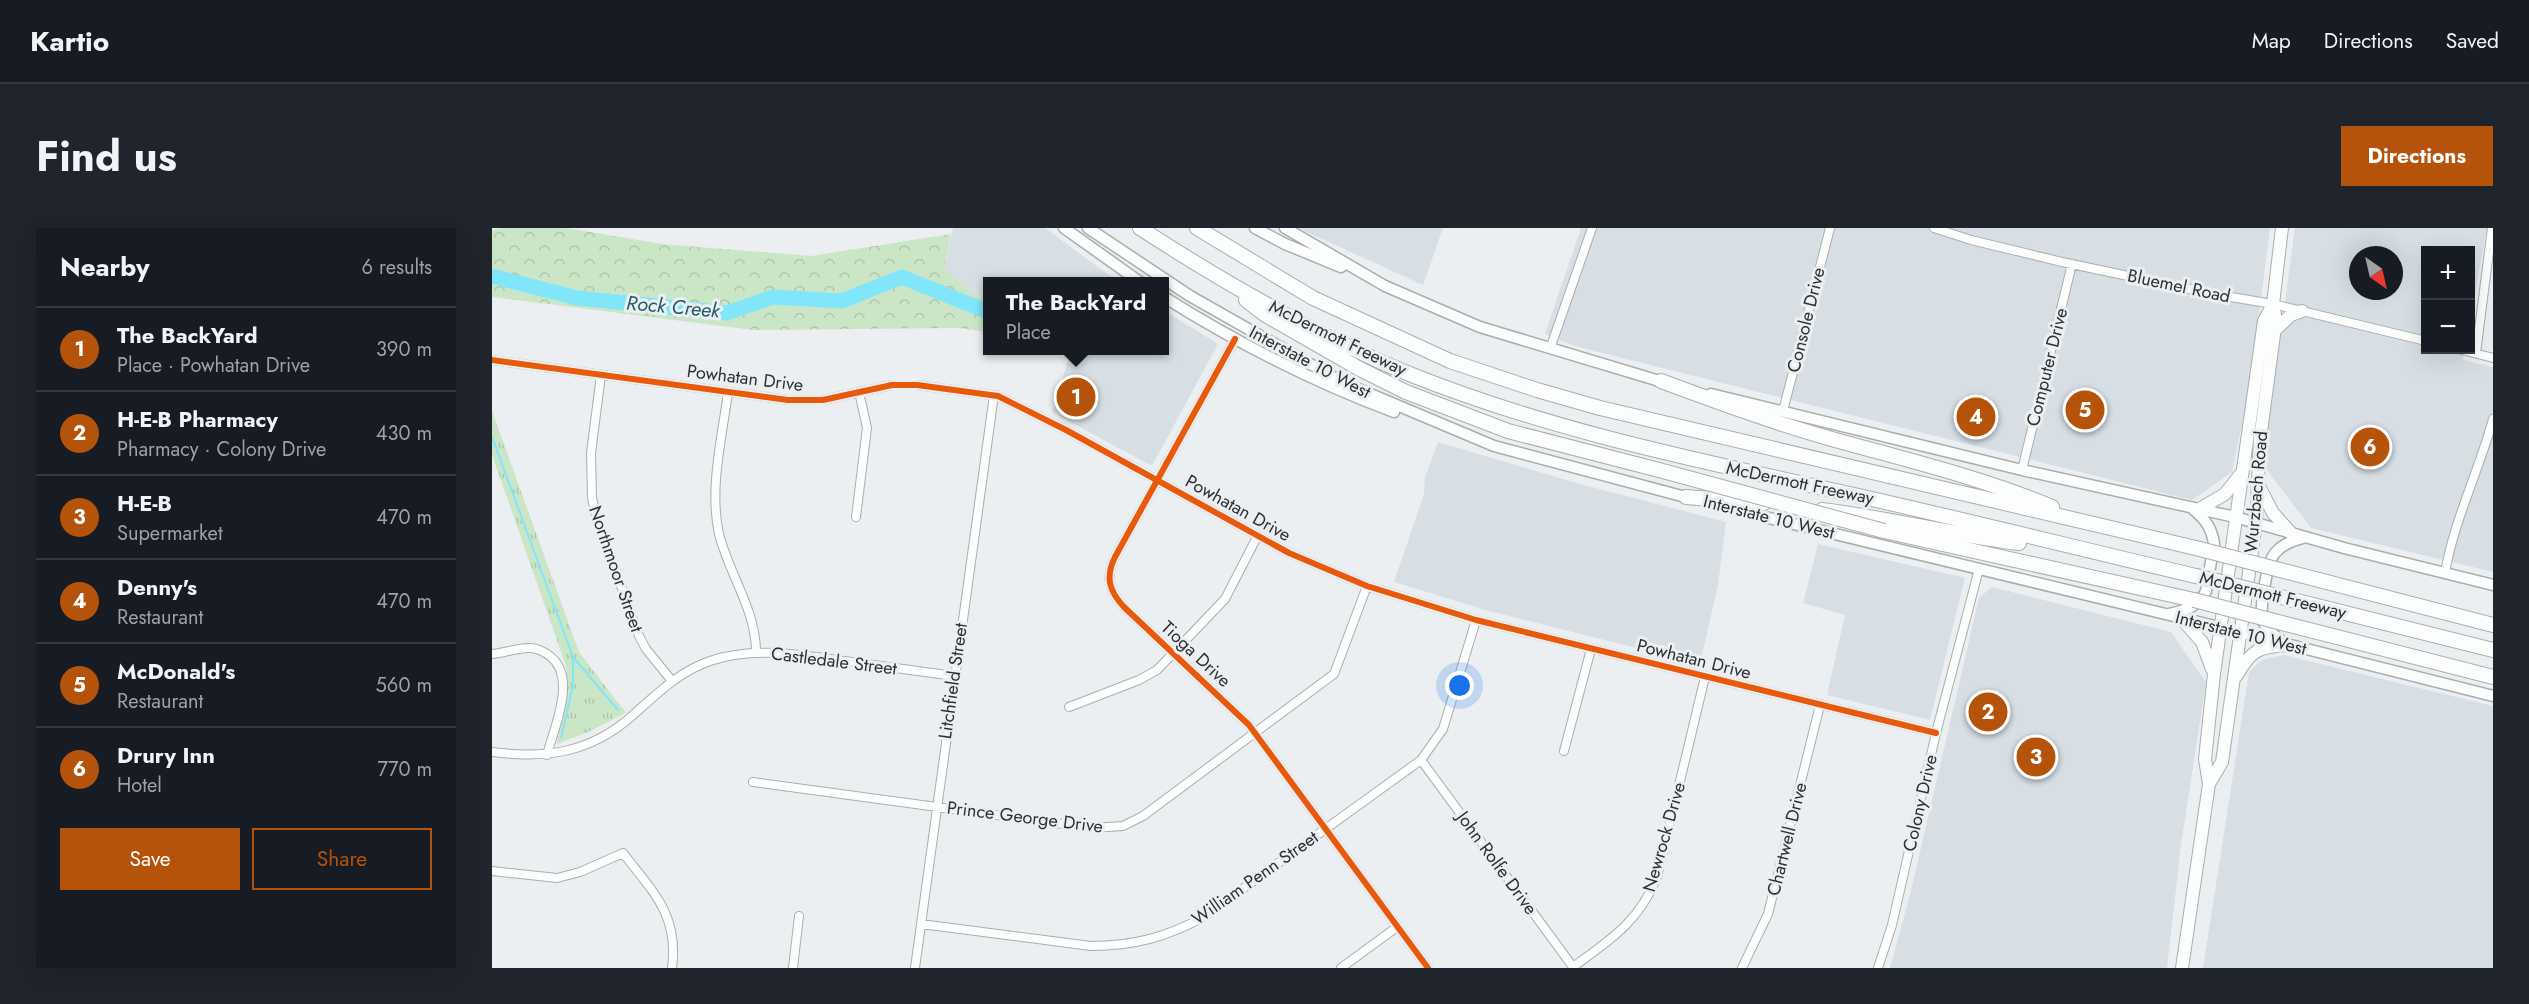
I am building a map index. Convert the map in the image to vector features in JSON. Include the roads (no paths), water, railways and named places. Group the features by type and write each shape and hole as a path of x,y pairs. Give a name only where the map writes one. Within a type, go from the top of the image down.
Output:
{"highway":[{"name":"McDermott Freeway","path":"1140,228 1216,276 1300,322 1411,374 1512,411 1711,464 1865,497 2493,650"},
{"name":"McDermott Freeway","path":"1197,228 1313,298 1450,362 1537,390 1600,408 2200,549 2493,625"},
{"path":"1216,276 1264,314 1358,368 1406,392 1508,431 1884,531 2194,600 2493,677"},
{"path":"1661,381 1743,412 1824,437 1971,476 2095,524"},
{"path":"1686,497 1735,500 1857,514 1966,536 2090,551"},
{"path":"2397,600 2493,617"}],"main road":[{"path":"1064,228 1133,277"},
{"name":"Interstate 10 West","path":"1088,228 1162,277"},
{"path":"1256,228 1285,244 1480,327 1550,349 1661,381 2022,470 2235,517 2493,585"},
{"path":"1285,228 1385,286"},
{"name":"Wurzbach Road","path":"2209,784 2222,762 2256,523 2260,439 2275,330 2273,304 2282,228"},
{"name":"Interstate 10 West","path":"1169,282 1342,382 1473,439 1621,482 2240,632 2493,696"},
{"path":"1169,300 1235,339 1302,374 1359,399 1433,427 1473,439"},
{"name":"Wurzbach Road","path":"2182,968 2209,784 2205,759 2219,627 2264,321 2273,304"},
{"path":"2275,330 2291,315 2302,311"},
{"path":"2195,509 2225,494 2241,474"},
{"path":"2258,484 2268,506 2291,533"},
{"path":"2166,614 2188,609 2204,597 2206,591 2214,544 2210,526 2195,509"},
{"path":"2286,645 2270,631 2263,620 2262,610 2270,560 2283,545 2306,537"},
{"path":"2180,618 2202,642 2214,674"},
{"path":"2233,681 2246,659 2260,648 2286,645"}],"street":[{"path":"1550,349 1592,228"},
{"name":"Console Drive","path":"1784,411 1830,228"},
{"name":"Bluemel Road","path":"1934,228 1971,240 2072,264 2213,294 2273,304 2421,340"},
{"path":"2492,228 2476,353 2493,357"},
{"name":"Computer Drive","path":"2022,470 2072,264"},
{"name":"Tioga Drive","path":"1235,339 1115,557 1108,579 1119,601 1256,734 1428,968"},
{"name":"Powhatan Drive","path":"492,360 806,401 832,399 892,385 916,385 994,395 1020,405 1288,554 1367,586 1476,620 1936,733"},
{"name":"Northmoor Street","path":"601,375 591,453 590,487 593,504 639,636 646,649 672,681"},
{"path":"728,392 716,490 717,520 724,549 755,630 756,652"},
{"path":"856,518 867,435 866,418 859,392"},
{"name":"Litchfield Street","path":"915,968 994,395"},
{"path":"2445,573 2450,543 2493,419"},
{"path":"1070,707 1148,675 1173,653 1224,599 1257,537"},
{"name":"Colony Drive","path":"1878,968 1892,925 1936,733 1979,569"},
{"name":"Prince George Drive","path":"753,782 1092,828 1123,826 1143,816 1334,674 1367,586"},
{"name":"William Penn Street","path":"921,924 1091,946 1131,944 1150,940 1178,930 1205,916 1421,760 1443,729 1476,620"},
{"path":"492,654 529,648 539,650 555,660 559,667 564,677 564,692 547,755"},
{"path":"1564,751 1591,649"},
{"name":"Castledale Street","path":"492,752 519,756 547,755 580,748 609,734 672,681 708,661 756,652 794,654 954,676"},
{"name":"Newrock Drive","path":"1572,967 1629,924 1652,890 1705,677"},
{"name":"Chartwell Drive","path":"1742,968 1768,914 1820,705"},
{"name":"John Rolfe Drive","path":"1421,760 1572,967"},
{"path":"492,871 557,878 580,872 623,853 660,902 670,921 674,940 672,968"},
{"path":"792,968 799,916"},
{"path":"1341,968 1397,927"}],"waterway":[{"name":"Rock Creek","path":"492,276 577,298 727,313 773,297 842,301 902,277 983,310"},
{"path":"492,437 573,657 618,710"},
{"path":"561,738 573,685 573,658"}],"place":[{"name":"The BackYard","path":"1076,397"},
{"name":"McDonald's","path":"2085,410"},
{"name":"Denny's","path":"1976,417"},
{"name":"Drury Inn","path":"2370,447"},
{"name":"H-E-B Pharmacy","path":"1988,712"},
{"name":"H-E-B","path":"2036,757"}]}
